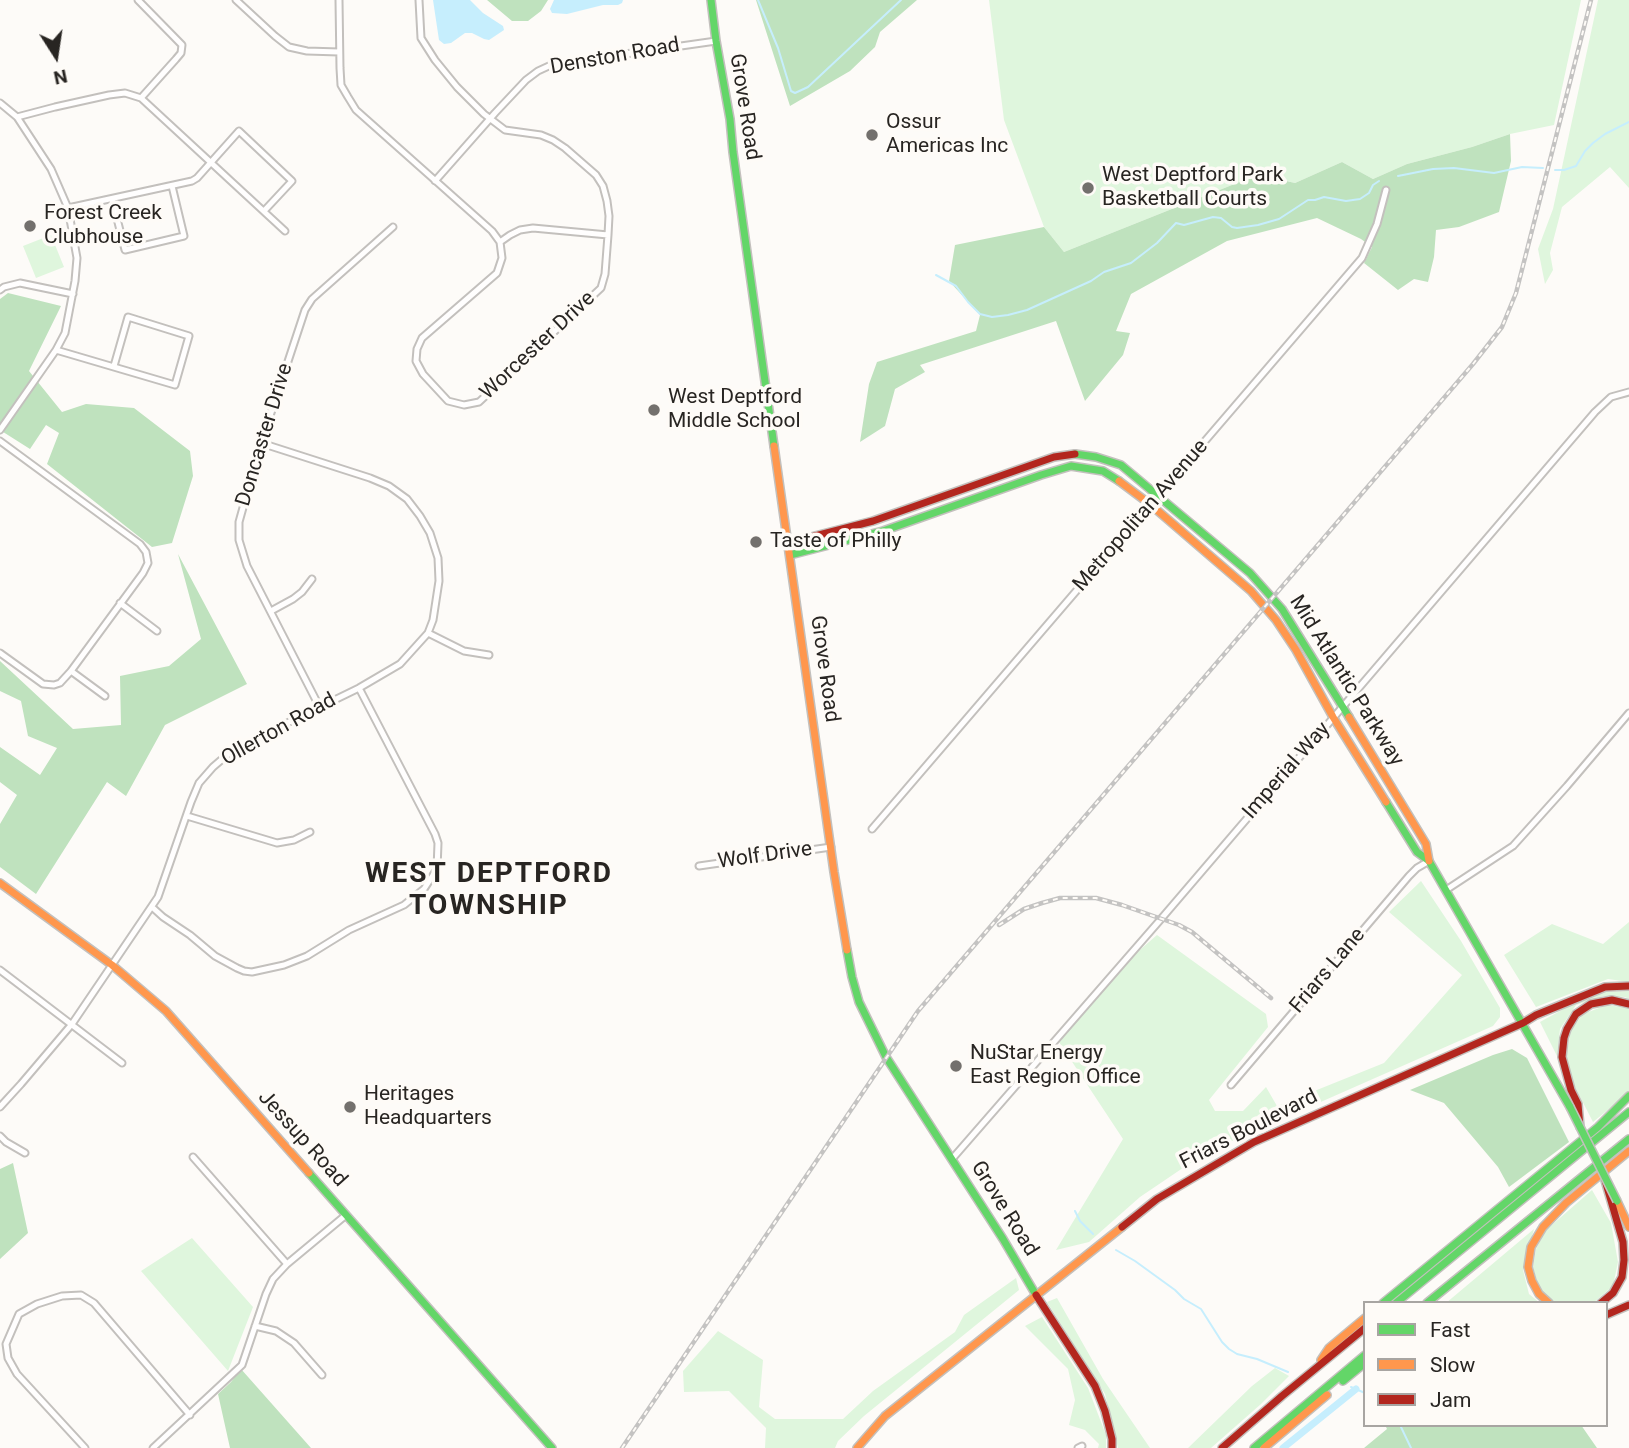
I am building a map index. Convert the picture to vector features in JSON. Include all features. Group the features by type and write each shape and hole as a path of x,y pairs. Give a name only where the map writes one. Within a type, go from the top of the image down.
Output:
{"main road":[{"name":"Grove Road","path":"711,0 849,966 859,1002 886,1057 1095,1386 1105,1411 1112,1448"},
{"name":"Mid Atlantic Parkway","path":"788,543 873,521 1038,462 1071,454 1096,457 1121,466 1158,496 1250,573 1294,627 1426,844 1429,861 1574,1106 1580,1128 1629,1227"},
{"name":"Mid Atlantic Parkway","path":"790,555 883,531 1071,466 1109,474 1151,505 1251,591 1276,620 1417,852 1429,861"},
{"name":"Jessup Road","path":"0,883 112,965 166,1011 552,1448"},
{"name":"Friars Boulevard","path":"857,1448 885,1416 1157,1199 1230,1155 1512,1029 1536,1015 1605,987 1629,986"},
{"path":"1574,1106 1562,1057 1564,1038 1570,1021 1583,1008 1601,1001 1629,1004"},
{"path":"1385,1301 1598,1127 1629,1096"},
{"path":"1397,1301 1629,1112"},
{"path":"1429,1301 1629,1139"},
{"path":"1547,1301 1532,1281 1528,1267 1531,1247 1543,1227 1566,1203 1629,1151"},
{"path":"1603,1301 1613,1293 1622,1277 1623,1242 1615,1203"},
{"path":"1608,1314 1629,1305"},
{"path":"1315,1369 1329,1348 1363,1320"},
{"path":"1222,1448 1363,1330"},
{"path":"1254,1448 1363,1357"},
{"path":"1264,1448 1363,1365"}],"street":[{"path":"138,0 182,45 181,53 141,98"},
{"path":"236,0 289,47 307,51 339,52"},
{"path":"339,0 341,85 356,110 492,231 500,242 520,230 533,229 608,235"},
{"path":"419,0 419,30 428,51 457,87 490,119"},
{"name":"Denston Road","path":"435,181 526,80 538,71 551,65 716,41"},
{"path":"18,117 109,95 124,93 141,98 285,230"},
{"path":"0,430 65,333 77,258 68,208 51,169 18,117 2,108"},
{"name":"Worcester Drive","path":"490,119 505,130 541,135 553,140 596,175 603,186 609,216 605,274 601,288 479,402 464,405 448,401 423,374 416,361 417,349 422,338 496,273 502,258 500,242"},
{"path":"68,208 172,186 197,178 239,131 292,181 264,211"},
{"path":"112,199 125,250 184,236 172,186"},
{"name":"Metropolitan Avenue","path":"872,829 1362,258 1377,224 1386,190"},
{"name":"Doncaster Drive","path":"319,706 247,566 239,540 239,522 261,443 301,322 312,299 393,227"},
{"path":"0,290 20,284 73,294"},
{"path":"56,350 175,385 190,337 128,317 114,366"},
{"name":"Imperial Way","path":"952,1159 1595,412 1611,397 1629,393"},
{"path":"0,441 144,548 148,558 146,567 60,683 43,684 0,653"},
{"name":"Ollerton Road","path":"0,1107 72,1024 152,907 199,783 213,767 227,755 359,688 400,664 428,633 433,620 439,582 438,558 430,533 407,499 370,478 261,443"},
{"path":"271,611 302,592 312,579"},
{"path":"120,603 157,631"},
{"path":"428,633 464,651 489,654"},
{"path":"71,671 105,696"},
{"path":"152,907 215,956 244,971 253,972 307,956 349,930 404,905 424,888 437,869 438,843 359,688"},
{"path":"1446,890 1513,846 1629,713"},
{"path":"187,816 277,843 294,840 310,832"},
{"name":"Wolf Drive","path":"699,866 831,847"},
{"name":"Friars Lane","path":"1231,1085 1409,876 1429,861"},
{"path":"0,970 122,1063"},
{"path":"0,1136 25,1153"},
{"path":"192,1157 287,1264"},
{"path":"153,1448 243,1365 273,1279 346,1215"},
{"path":"85,1448 17,1374 3,1345 19,1314 37,1304 62,1296 81,1295 94,1303 190,1415"},
{"path":"255,1326 276,1331 294,1343 322,1375"}],"green space":[{"path":"487,0 548,0 541,11 528,21 512,21"},
{"path":"756,0 917,0 880,32 875,47 850,71 790,106"},
{"path":"989,0 1581,0 1554,125 1510,134 1407,164 1373,179 1342,162 1295,183 1273,178 1247,179 1064,252 1044,227 1004,120"},
{"path":"1598,0 1629,0 1629,188 1610,167 1562,207 1550,253 1553,270 1545,284 1538,249 1553,209"},
{"path":"1510,134 1511,161 1499,212 1459,227 1436,230 1434,257 1428,282 1414,279 1398,290 1364,263 1372,247 1317,218 1227,241 1131,294 1116,331 1130,333 1123,355 1085,401 1056,321 920,365 925,372 895,389 885,426 860,442 869,384 877,362 976,331 980,315 949,281 955,245 1044,227 1064,252 1247,179 1273,178 1295,183 1342,162 1373,179 1407,164"},
{"path":"51,235 64,267 36,278 23,246"},
{"path":"8,293 61,306 29,371 62,412 86,404 134,408 190,451 193,476 172,543 152,547 47,464 59,433 46,425 30,449 0,430 0,299"},
{"path":"178,554 247,684 165,725 126,796 107,782 36,894 0,867 0,824 17,795 0,782 0,747 40,775 57,748 28,736 21,701 0,691 0,661 73,729 121,725 120,676 169,666 201,639"},
{"path":"1421,881 1461,941 1500,1008 1500,1017 1493,1026 1205,1153 1140,1197 1089,1242 1056,1250 1123,1139 1059,1042 1134,955 1157,935 1266,1014 1268,1027 1209,1100 1215,1111 1243,1111 1266,1087 1277,1106 1384,1063 1462,975 1389,912"},
{"path":"1629,922 1629,982 1608,979 1536,1007 1504,955 1552,924 1603,944"},
{"path":"1629,991 1629,999 1604,996 1576,1005 1560,1029 1557,1056 1540,1022 1601,992"},
{"path":"1607,1005 1629,1008 1629,1093 1593,1122 1574,1085 1566,1057 1571,1030 1583,1014"},
{"path":"1512,1049 1527,1058 1569,1142 1509,1187 1498,1167 1444,1103 1410,1090"},
{"path":"13,1163 28,1233 0,1259 0,1169"},
{"path":"1592,1190 1611,1223 1618,1262 1613,1286 1595,1301 1553,1301 1539,1289 1533,1267 1536,1249 1545,1231"},
{"path":"1534,1229 1523,1270 1529,1294 1538,1301 1448,1301"},
{"path":"192,1238 253,1307 228,1371 141,1271"},
{"path":"1016,1278 1019,1290 864,1416 838,1441 835,1448 765,1448 766,1428 729,1391 684,1392 683,1371 718,1331 763,1360 759,1407 775,1419 843,1419 873,1391 955,1332 964,1315"},
{"path":"1057,1298 1103,1379 1150,1448 1118,1448 1105,1394 1047,1302"},
{"path":"1042,1317 1088,1388 1106,1435 1106,1448 1098,1448 1099,1444 1085,1430 1069,1425 1075,1400 1068,1369 1025,1326"},
{"path":"1275,1368 1289,1376 1261,1404 1211,1448 1188,1448 1252,1386"},
{"path":"241,1369 311,1448 230,1448 218,1394"},
{"path":"1386,1427 1582,1427 1597,1448 1364,1448 1387,1429"}],"water":[{"path":"433,0 470,0 483,13 503,26 504,30 489,40 465,33 451,43 444,44 439,40"},
{"path":"554,0 623,0 618,5 603,5 567,14 552,13 550,9"}],"waterway":[{"path":"758,0 778,48 791,91 795,93 808,87 901,0"},
{"path":"1555,170 1576,166 1593,143 1629,122"},
{"path":"1398,176 1433,169 1454,168 1494,173 1522,167 1543,168"},
{"path":"936,275 956,286 980,314 992,317 1008,315 1027,310 1091,281 1104,272 1131,263 1157,243 1176,223 1184,225 1213,217 1221,218 1237,228 1258,225 1279,219 1308,200 1324,197 1346,201 1360,199 1379,181"},
{"path":"1075,1211 1080,1221 1093,1234"},
{"path":"1116,1250 1201,1309 1229,1349 1288,1372"},
{"path":"1351,1387 1363,1392"},
{"path":"1283,1448 1356,1389"},
{"path":"1401,1427 1411,1448"}],"railway":[{"path":"622,1448 918,1011 1502,327 1516,293 1591,0"},
{"path":"999,925 1024,909 1042,903 1060,898 1096,898 1179,925 1192,932 1271,998"}],"traffic: fast":[{"path":"711,0 730,119 774,446"},
{"path":"1075,454 1121,465 1250,573 1282,609 1349,717"},
{"path":"790,555 883,531 1071,466 1103,471 1119,481"},
{"path":"1386,802 1417,852 1429,861 1570,1107"},
{"path":"847,950 859,1002 886,1057 1036,1295"},
{"path":"1385,1301 1598,1127 1629,1096"},
{"path":"1570,1107 1617,1201"},
{"path":"1398,1301 1629,1112"},
{"path":"1429,1301 1629,1139"},
{"path":"309,1173 552,1448"},
{"path":"1254,1448 1363,1357"},
{"path":"1343,1381 1363,1365"}],"traffic: slow":[{"path":"774,446 847,950"},
{"path":"1119,481 1251,591 1276,620 1386,802"},
{"path":"1349,717 1426,844 1429,861"},
{"path":"0,883 112,965 166,1011 309,1173"},
{"path":"1547,1301 1532,1281 1528,1267 1531,1247 1543,1227 1566,1203 1629,1151"},
{"path":"1617,1201 1629,1227"},
{"path":"857,1448 885,1416 1122,1227"},
{"path":"1321,1360 1329,1348 1363,1320"},
{"path":"1264,1448 1327,1395"}],"traffic: jam":[{"path":"788,543 873,521 1054,457 1075,454"},
{"path":"1523,1023 1605,987 1629,986"},
{"path":"1580,1127 1578,1104 1571,1090 1562,1057 1567,1029 1576,1014 1591,1004 1612,1000 1629,1004"},
{"path":"1122,1227 1157,1199 1254,1142 1523,1023"},
{"path":"1603,1301 1613,1293 1622,1277 1624,1260 1623,1242 1605,1180"},
{"path":"1036,1295 1095,1386 1105,1411 1112,1448"},
{"path":"1608,1314 1629,1305"},
{"path":"1222,1448 1363,1330"}],"place":[{"name":"Ossur Americas Inc","path":"872,135"},
{"name":"West Deptford Park Basketball Courts","path":"1088,188"},
{"name":"Forest Creek Clubhouse","path":"30,226"},
{"name":"West Deptford Middle School","path":"654,410"},
{"name":"Taste of Philly","path":"756,542"},
{"name":"NuStar Energy East Region Office","path":"956,1066"},
{"name":"Heritages Headquarters","path":"350,1107"}],"district":[{"name":"WEST DEPTFORD TOWNSHIP","path":"489,891"}]}
